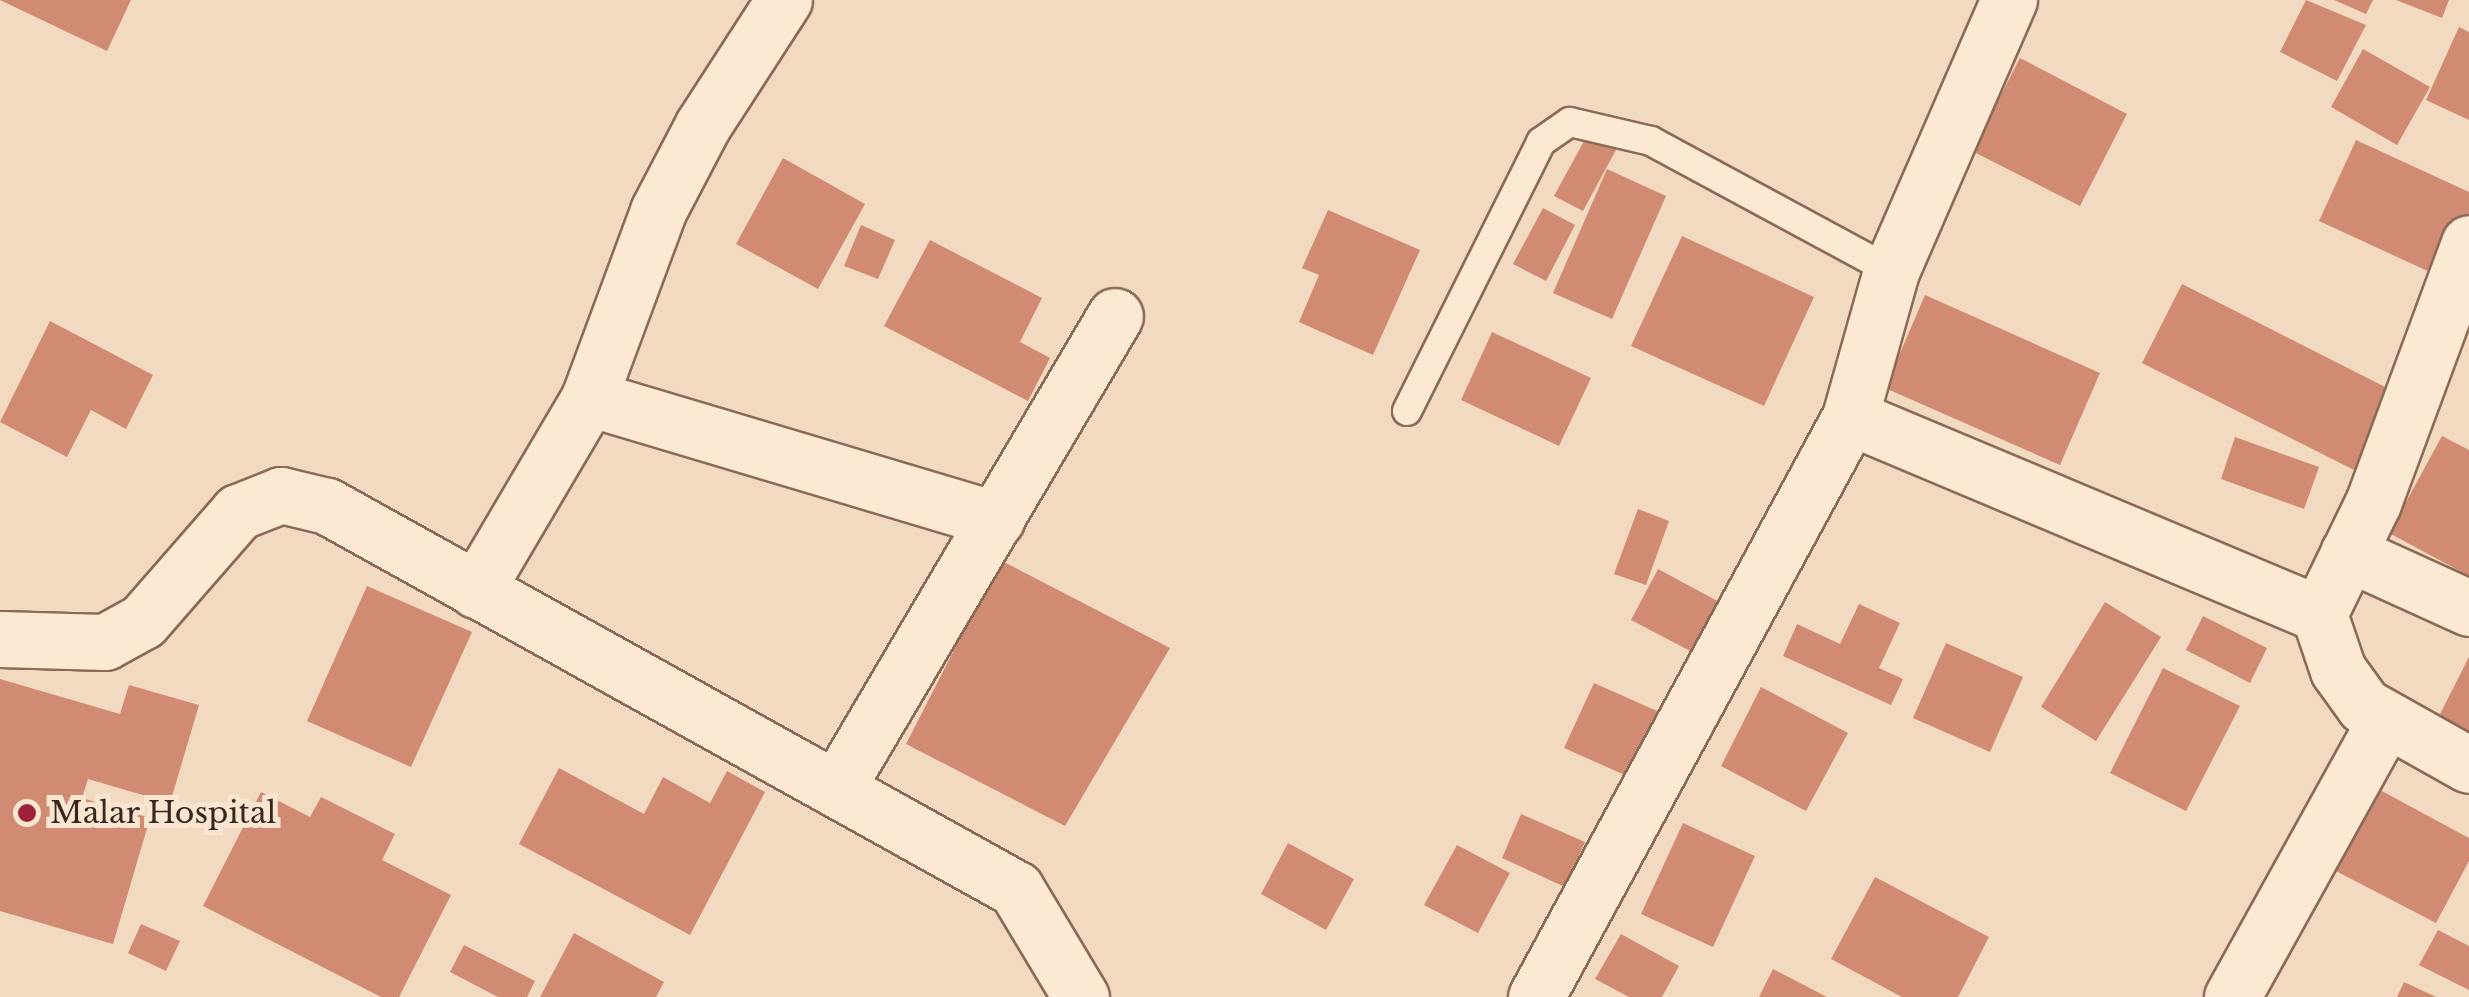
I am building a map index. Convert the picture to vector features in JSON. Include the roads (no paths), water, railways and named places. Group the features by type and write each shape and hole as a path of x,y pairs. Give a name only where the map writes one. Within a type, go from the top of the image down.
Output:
{"street":[{"path":"476,590 589,398 658,211 784,0"},
{"path":"1536,997 1850,417 1891,271 2010,0"},
{"path":"2469,244 2348,553 2318,614 2338,670 2384,723 2469,764"},
{"path":"836,790 1115,316"},
{"path":"589,398 996,518"},
{"path":"1850,417 2318,614"},
{"path":"0,639 52,648 105,642 143,620 238,512 280,495 326,506 1016,889 1081,997"},
{"path":"2348,553 2469,608"},
{"path":"2232,997 2384,723"}],"lane":[{"path":"1407,411 1541,142 1570,122 1651,140 1891,271"}],"place":[{"name":"Malar Hospital","path":"27,813"}]}
